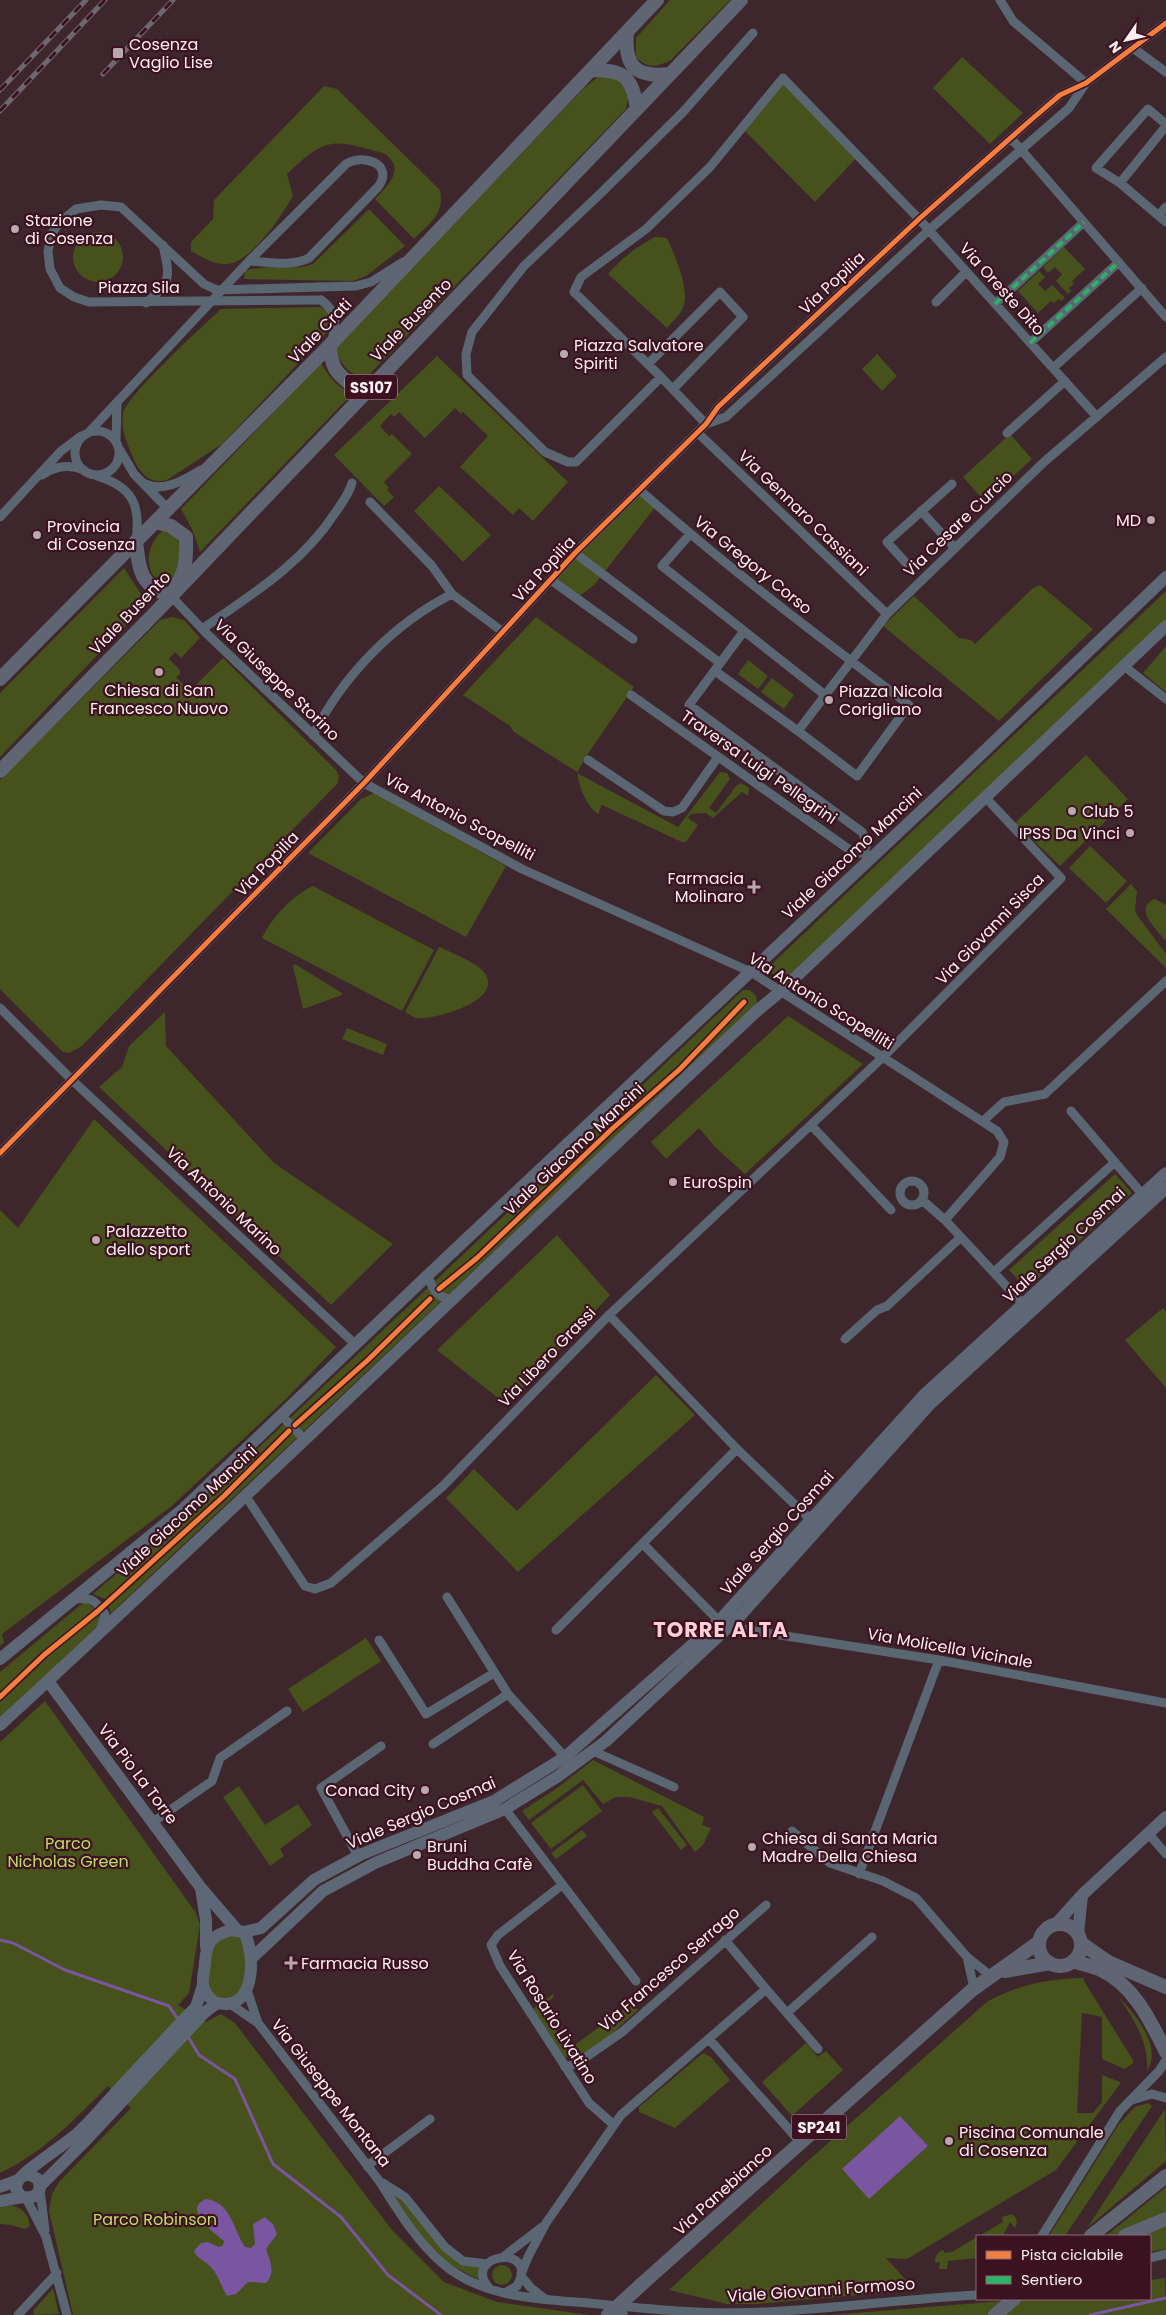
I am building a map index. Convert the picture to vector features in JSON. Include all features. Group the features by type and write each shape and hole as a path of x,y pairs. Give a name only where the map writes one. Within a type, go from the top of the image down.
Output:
{"main road":[{"name":"Viale Crati","path":"0,679 330,346 657,0"},
{"name":"Viale Busento","path":"0,771 171,596 741,0"},
{"path":"627,32 626,51 628,60 634,67 648,74 670,74"},
{"path":"591,70 612,70 622,74 632,88 637,109"},
{"path":"330,346 331,362 338,375 353,386 372,386"},
{"path":"136,541 138,565 146,580 155,591 171,596 181,580 187,563 186,537 168,509"},
{"path":"155,522 171,526 186,537"},
{"path":"1080,1939 1078,1956 1074,1961 1062,1966 1050,1963 1042,1954 1040,1942 1045,1931 1056,1924 1069,1926 1080,1939 1108,1962 1166,1987"},
{"name":"Via Panebianco","path":"608,2315 623,2308 643,2283 974,1988 1040,1942"},
{"path":"1074,1961 1100,1969 1126,1988 1151,2020 1166,2052"},
{"name":"Via Panebianco","path":"994,1974 1050,1963"},
{"path":"1166,2037 1166,2056"},
{"path":"1092,2235 1166,2176"},
{"path":"1127,2235 1166,2218"},
{"path":"995,2315 1013,2300"}],"street":[{"path":"1000,0 1013,21 1086,83"},
{"name":"Via Popilia","path":"0,1153 364,784 575,553 698,433 718,407 919,219 1060,95 1086,83 1166,24"},
{"path":"661,377 576,462 568,462 545,452 467,375 466,354 472,332 524,266 683,112 753,33"},
{"path":"1133,48 1166,72"},
{"name":"Via Oreste Dito","path":"648,364 574,292 575,285 590,270 646,229 710,167 782,78 919,219 1096,417"},
{"name":"Via Popilia","path":"706,424 726,417 929,230 1070,108 1086,83"},
{"path":"1120,183 1166,125 1148,109 1096,168 1120,183 1166,222"},
{"path":"1011,138 1166,317"},
{"path":"84,471 79,466 75,453 79,440 250,261 346,164 360,159 378,164 382,170 383,180 378,187 309,258 301,262 288,263 250,261"},
{"name":"Piazza Sila","path":"330,346 335,318 330,307 321,300 146,303 88,302 74,297 60,288 50,269 48,252 51,235 60,223 76,209 101,205 121,207 204,284 217,290 356,286 371,282 420,251"},
{"path":"1159,215 1166,207"},
{"path":"995,304 1084,222"},
{"path":"146,303 163,288 168,279 163,246"},
{"path":"1030,343 1119,262"},
{"path":"936,302 966,272"},
{"path":"1053,368 1142,288"},
{"path":"673,388 744,317 720,292 648,364 706,424"},
{"name":"Via Cesare Curcio","path":"850,661 887,614 954,547 1044,462 1166,357"},
{"path":"1007,433 1065,381"},
{"path":"95,475 109,472 114,468 120,454 116,403"},
{"path":"0,517 60,451 87,433 104,431 118,444 127,465 168,509"},
{"name":"Via Gennaro Cassiani","path":"698,433 887,614"},
{"path":"141,482 155,487 170,485 214,463"},
{"path":"34,481 46,472 60,467 73,466 116,483 133,498 138,520 136,541"},
{"path":"202,629 272,581 301,556 329,524 350,492 352,483"},
{"path":"906,563 887,542 952,484"},
{"name":"Via Gregory Corso","path":"640,490 690,534 850,661"},
{"path":"370,502 432,566 452,594 503,632"},
{"path":"922,511 954,547"},
{"path":"690,534 662,566 825,695"},
{"path":"575,553 720,663"},
{"name":"Viale Giacomo Mancini","path":"0,1659 182,1510 355,1344 751,972 867,856 1166,576"},
{"path":"551,580 633,639"},
{"path":"313,735 324,714 351,675 388,639 436,602 452,594"},
{"name":"Via Giuseppe Storino","path":"171,596 202,629 364,784"},
{"name":"Viale Giacomo Mancini","path":"0,1724 179,1558 1166,626"},
{"path":"744,631 689,705 862,832 867,842 867,856"},
{"path":"714,671 857,776 910,705 850,661 798,732"},
{"path":"1124,666 1166,700"},
{"name":"Traversa Luigi Pellegrini","path":"631,695 854,853 867,856"},
{"path":"588,760 664,812 673,812 682,808 718,757"},
{"name":"Via Antonio Scopelliti","path":"364,784 522,868 751,972 983,1121 1002,1137 1003,1148 1000,1157 946,1220"},
{"name":"Via Giovanni Sisca","path":"883,1057 1061,878 985,798"},
{"path":"983,1121 1004,1102 1045,1094 1166,981"},
{"name":"Via Antonio Marino","path":"0,1008 72,1080 355,1344"},
{"name":"Via Libero Grassi","path":"245,1495 305,1586 315,1588 331,1583 443,1486 609,1315 883,1057"},
{"path":"1071,1111 1142,1195"},
{"path":"811,1125 891,1210"},
{"path":"994,1272 1114,1162"},
{"name":"Viale Sergio Cosmai","path":"815,1525 924,1395 1166,1173"},
{"name":"Viale Sergio Cosmai","path":"252,1958 323,1891 375,1863 506,1809 557,1777 593,1751 724,1624 930,1404 1166,1188"},
{"path":"922,1200 946,1220 1024,1304"},
{"path":"845,1339 877,1310 888,1306 961,1237"},
{"path":"428,1275 432,1288 440,1297 451,1300"},
{"path":"609,1315 737,1449 815,1525"},
{"path":"282,1416 304,1439"},
{"path":"556,1630 737,1449"},
{"path":"643,1544 724,1624"},
{"path":"447,1597 508,1694 565,1757"},
{"path":"73,1599 91,1598 98,1604 105,1614 100,1631"},
{"name":"Viale Sergio Cosmai","path":"240,1931 261,1928 314,1880 358,1856 494,1801 565,1757 724,1624"},
{"name":"Via Molicella Vicinale","path":"724,1624 939,1660 1166,1703"},
{"path":"379,1640 426,1714 494,1673"},
{"path":"859,1874 939,1660"},
{"name":"Via Pio La Torre","path":"48,1681 201,1888 240,1931"},
{"path":"433,1744 508,1694"},
{"path":"153,1822 212,1781 220,1758 287,1711"},
{"path":"358,1856 321,1788 381,1746"},
{"path":"593,1751 674,1787"},
{"path":"506,1809 636,1982"},
{"path":"1056,1924 1082,1895 1166,1817"},
{"path":"792,1831 830,1863 883,1881 916,1898 967,1957 994,1974"},
{"path":"1148,1833 1166,1854"},
{"name":"Via Rosario Livatino","path":"562,1885 498,1935 492,1945 500,1966 565,2068 589,2103 614,2125"},
{"name":"Via Pio La Torre","path":"201,1888 206,1920 206,1950"},
{"path":"1080,1939 1082,1895"},
{"name":"Via Francesco Serrago","path":"565,2068 576,2064 622,2032 724,1940 766,1905"},
{"path":"0,2200 33,2198 84,2135 200,2010 216,2004 230,2004 239,1999 247,1990 252,1958 249,1942 240,1931 231,1930 217,1934 211,1940 206,1950 200,2010"},
{"path":"787,2014 872,1937"},
{"path":"724,1940 818,2050"},
{"path":"967,1957 974,1988"},
{"path":"203,1985 206,1994 216,2004"},
{"path":"546,2223 503,2256 497,2257 487,2264 484,2280 491,2290 502,2294 508,2293 517,2286 528,2256 546,2223 621,2115 766,1989"},
{"name":"Via Giuseppe Montana","path":"247,1990 258,2023"},
{"name":"Via Giuseppe Montana","path":"230,2004 258,2023 380,2182 395,2205 442,2263 460,2275 491,2290"},
{"path":"710,2039 800,2143"},
{"path":"1043,2235 1120,2111 1159,2071 1166,2060"},
{"path":"1130,2100 1152,2094 1166,2098"},
{"path":"367,2166 430,2119"},
{"path":"46,2237 25,2198 16,2188 20,2178 84,2135"},
{"path":"0,2187 28,2174 35,2176 40,2188 46,2237 67,2315"},
{"name":"Via Giuseppe Montana","path":"380,2182 405,2197 445,2247 463,2260 487,2264"},
{"path":"1151,2258 1166,2254"},
{"path":"503,2256 513,2260 531,2288 546,2300"},
{"path":"18,2315 57,2273"},
{"name":"Viale Giovanni Formoso","path":"502,2294 546,2300 675,2311 765,2312 976,2295"}],"green space":[{"path":"670,0 730,0 671,60 653,66 644,64 636,57 636,38"},
{"path":"962,57 1023,113 990,144 933,88"},
{"path":"606,75 623,82 628,98 626,109 366,378 360,377 345,367 337,352 337,346 584,88 599,76"},
{"path":"783,78 858,156 815,202 742,128"},
{"path":"324,86 337,89 440,190 440,206 431,223 414,239 375,199 393,176 394,164 390,158 383,153 366,148 341,143 331,144 312,153 287,174 293,196 265,237 246,256 236,262 222,264 208,260 191,251 191,242 213,219 214,200"},
{"path":"369,209 405,246 366,276 353,281 244,279 245,271 254,269 297,267 313,264"},
{"path":"93,232 103,232 116,239 123,252 123,262 116,275 103,282 93,282 84,278 77,271 73,262 73,252 77,243 84,236"},
{"path":"655,237 667,238 681,273 685,293 685,302 682,310 667,328 608,274 630,253"},
{"path":"1064,247 1085,269 1072,281 1074,284 1069,288 1071,291 1068,294 1056,281 1062,274 1055,267 1048,273 1043,267"},
{"path":"1039,271 1045,277 1038,284 1045,291 1052,285 1065,298 1061,301 1059,299 1054,303 1051,301 1038,313 1018,291"},
{"path":"321,307 327,311 329,321 325,335 222,444 167,480 156,481 144,475 135,462 126,439 122,420 123,414 127,405 166,361 221,309"},
{"path":"877,354 897,376 882,391 862,369"},
{"path":"437,356 568,482 533,521 519,508 513,515 460,467 488,436 463,412 461,414 455,408 425,438 399,412 394,417 391,414 380,426 389,436 392,434 412,454 384,482 389,488 387,490 394,497 384,506 334,455"},
{"path":"321,363 334,381 352,394 200,552 192,529 181,509"},
{"path":"1010,434 1032,459 985,502 963,477"},
{"path":"439,486 491,535 463,562 414,511"},
{"path":"640,490 657,505 594,585 577,598 551,580"},
{"path":"162,531 169,531 175,536 181,552 178,573 169,583 163,585 156,579 149,566 152,544"},
{"path":"124,568 147,603 0,757 0,693"},
{"path":"1040,585 1093,629 999,721 883,626 914,596 959,638 971,640 975,644 1033,588"},
{"path":"1166,591 1166,620 785,981 770,972 769,967 776,960"},
{"path":"172,617 184,620 200,638 181,658 175,652 169,659 180,670 180,674 176,677 190,691 223,658 336,770 339,776 338,783 82,1046 69,1053 63,1052 0,989 0,780 160,620"},
{"path":"536,617 634,687 587,755 577,773 514,732 510,726 463,695"},
{"path":"1166,646 1166,692 1143,673"},
{"path":"748,660 768,676 758,689 738,674"},
{"path":"772,678 794,695 784,709 761,692"},
{"name":"Club 5","path":"1086,755 1128,799 1060,866 1015,823"},
{"path":"720,772 727,773 730,779 709,808 716,813 736,786 741,783 749,788 748,796 742,792 713,818 706,813 691,814 688,818 698,825 686,842 682,842 602,805 598,814 587,801 581,789 577,773 678,827"},
{"path":"374,793 506,866 466,937 308,853 361,799"},
{"path":"1090,846 1127,881 1106,903 1069,868"},
{"path":"1131,884 1137,891 1135,910 1137,915 1166,954 1166,968 1106,909"},
{"path":"313,886 434,950 402,1011 262,938 271,922 283,908 298,895"},
{"path":"1155,899 1166,905 1166,941 1152,925 1146,913 1148,903"},
{"path":"439,947 468,961 483,971 488,981 486,990 478,999 467,1006 440,1015 418,1018 405,1012"},
{"path":"295,964 342,993 342,995 303,1009 293,966"},
{"path":"743,990 750,990 756,996 757,1003 111,1613 105,1599 93,1594 218,1486"},
{"path":"165,1012 166,1046 274,1163 393,1244 331,1305 99,1087 122,1067 129,1046"},
{"path":"788,1016 863,1064 745,1174 715,1147 699,1128 666,1159 651,1142"},
{"path":"347,1028 387,1044 383,1055 342,1039"},
{"path":"94,1119 336,1347 287,1398 173,1505 2,1634 4,1642 0,1646 0,1210 18,1228"},
{"path":"1115,1174 1132,1193 1026,1289 1009,1270"},
{"path":"557,1235 610,1295 507,1405 437,1350"},
{"path":"1163,1308 1166,1311 1166,1388 1125,1340"},
{"path":"656,1375 695,1415 518,1572 446,1498 474,1469 517,1511"},
{"path":"84,1602 95,1610 100,1624 0,1718 0,1672"},
{"path":"366,1638 381,1661 303,1712 288,1689"},
{"path":"45,1701 196,1913 200,1925 189,1993 178,2005 206,2022 221,2014 235,2023 392,2230 444,2282 497,2302 589,2315 73,2315 49,2211 52,2194 59,2182 131,2108 108,2086 58,2134 30,2156 0,2173 0,1742"},
{"path":"593,1760 704,1817 702,1825 711,1828 703,1845 695,1852 662,1806 629,1797 616,1797 603,1804 583,1780 529,1820 522,1811 557,1788"},
{"path":"583,1785 602,1811 551,1849 531,1823"},
{"path":"239,1786 265,1825 298,1804 312,1825 280,1849 284,1856 270,1866 223,1797"},
{"path":"658,1808 687,1845 681,1850 652,1812"},
{"path":"582,1830 587,1836 556,1859 551,1853"},
{"path":"237,1932 247,1943 245,1989 229,2001 208,1993 209,1950 213,1941"},
{"name":"Piscina Comunale di Cosenza","path":"1084,1978 1133,2063 1125,2069 1102,2059 1102,2017 1082,2013 1077,2113 1093,2113 1102,2102 1102,2075 1120,2082 1120,2084 1056,2170 907,2259 886,2258 907,2281 905,2291 755,2304 727,2304 669,2290 800,2168 988,2001 1012,1990 1034,1984"},
{"path":"553,1994 554,1997 540,2007 569,2049 632,2003 638,2010 595,2047 575,2056 564,2057 533,2009"},
{"path":"1119,1997 1139,2022 1149,2041 1152,2051 1147,2071 1146,2050 1143,2041 1135,2023"},
{"path":"806,2043 818,2057 826,2051 843,2070 792,2116 762,2082"},
{"path":"703,2053 711,2057 730,2080 675,2128 639,2112 639,2107"},
{"path":"1148,2103 1152,2106 1066,2235 1050,2235 1119,2124 1135,2107"},
{"path":"1165,2109 1166,2161 1087,2228"},
{"path":"1166,2187 1166,2213 1115,2235 1107,2235"},
{"path":"392,2192 404,2201 443,2249 483,2266 483,2282 445,2261 438,2255 402,2210"},
{"path":"0,2205 11,2205 20,2209 27,2215 30,2226 25,2229 0,2224"},
{"path":"1012,2214 1016,2220 1015,2228 1010,2222 1004,2235 981,2235 1003,2222 1002,2217"},
{"path":"1166,2226 1166,2249 1151,2252 1151,2235 1145,2235"},
{"path":"976,2238 976,2258 948,2261 947,2269 939,2269 940,2262 935,2263 939,2252 943,2250 945,2253 952,2252"},
{"path":"502,2265 509,2268 512,2275 509,2282 502,2285 495,2282 492,2275 495,2268"},
{"path":"1165,2278 1166,2315 830,2315 1014,2300 1151,2300 1151,2280"},
{"path":"53,2288 59,2314 34,2315 33,2311"}],"shaded area":[{"path":"900,2116 928,2146 869,2199 842,2169"},
{"path":"206,2199 221,2205 226,2211 245,2247 251,2248 255,2244 253,2224 265,2217 273,2224 277,2234 266,2249 271,2275 266,2283 248,2282 236,2294 227,2296 214,2270 195,2254 194,2251 201,2243 208,2242 219,2247 223,2245 224,2241 207,2226 198,2214 199,2203"}],"waterway":[{"path":"0,1940 13,1943 65,1970 169,2006 179,2021"},
{"path":"187,2035 199,2055 235,2079 273,2164 341,2217 388,2275 441,2315"},
{"path":"1090,2315 1166,2298"}],"railway":[{"path":"0,90 86,0"},
{"path":"0,111 105,0"},
{"path":"103,74 173,0"}],"marked path":[{"path":"995,304 1084,222"},
{"path":"1030,343 1119,262"}],"cycle path":[{"path":"0,1153 364,783 575,553 706,424 718,407 919,219 1032,119 1060,95 1086,83 1166,23"},
{"path":"439,1289 477,1258 612,1129 680,1069 744,1002"},
{"path":"295,1425 369,1359 430,1299"},
{"path":"0,1697 44,1655 98,1611 224,1496 289,1431"}],"place":[{"name":"Cosenza Vaglio Lise","path":"118,53"},
{"name":"Stazione di Cosenza","path":"15,229"},
{"name":"Piazza Salvatore Spiriti","path":"564,354"},
{"name":"MD","path":"1151,520"},
{"name":"Provincia di Cosenza","path":"37,535"},
{"name":"Chiesa di San Francesco Nuovo","path":"159,672"},
{"name":"Piazza Nicola Corigliano","path":"829,700"},
{"name":"Club 5","path":"1072,811"},
{"name":"IPSS Da Vinci","path":"1130,833"},
{"name":"Farmacia Molinaro","path":"754,887"},
{"name":"EuroSpin","path":"673,1182"},
{"name":"Palazzetto dello sport","path":"96,1240"},
{"name":"Conad City","path":"425,1790"},
{"name":"Chiesa di Santa Maria Madre Della Chiesa","path":"752,1847"},
{"name":"Bruni Buddha Cafè","path":"417,1855"},
{"name":"Farmacia Russo","path":"291,1963"},
{"name":"Piscina Comunale di Cosenza","path":"949,2141"}],"district":[{"name":"TORRE ALTA","path":"721,1629"}],"park label":[{"name":"Parco Nicholas Green","path":"68,1852"},
{"name":"Parco Robinson","path":"155,2219"}]}
